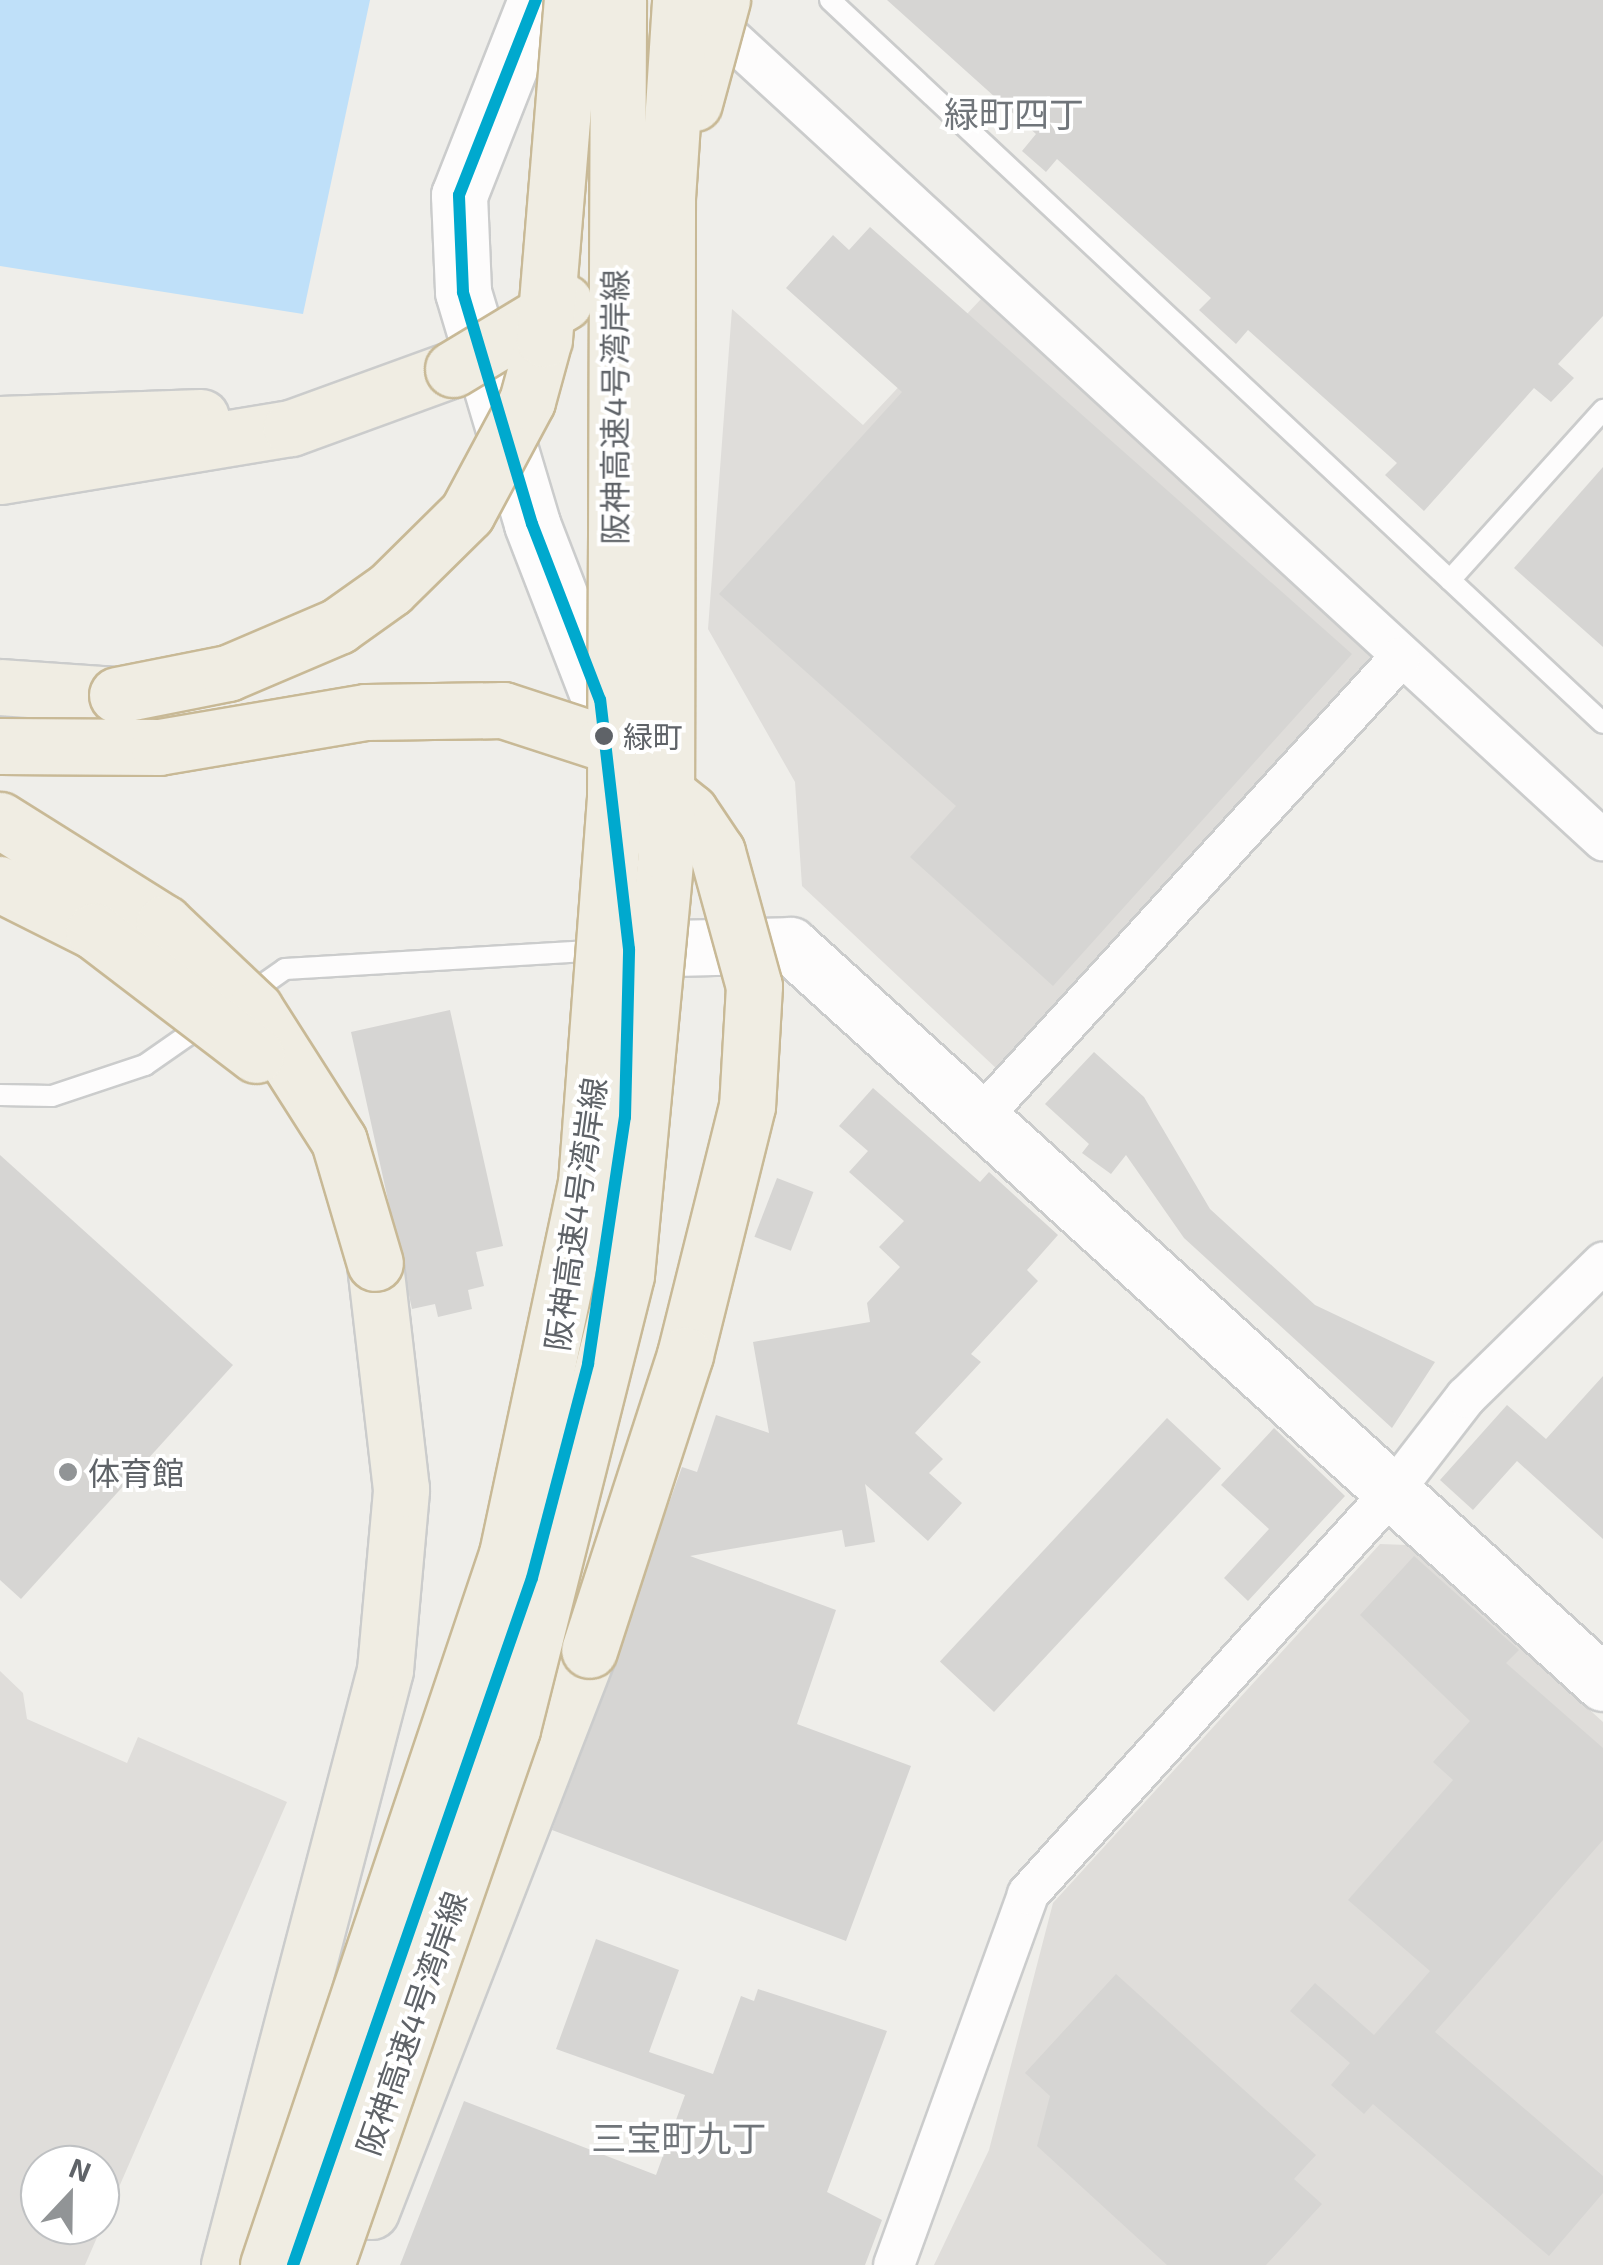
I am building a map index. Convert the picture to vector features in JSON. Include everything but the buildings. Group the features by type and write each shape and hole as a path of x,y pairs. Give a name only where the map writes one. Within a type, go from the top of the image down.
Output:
{"highway":[{"path":"0,687 116,695 228,673 338,626 467,513 520,417 544,338 572,0"},
{"name":"阪神高速4号湾岸線","path":"268,2265 507,1554 586,1183 614,795 618,0"},
{"name":"阪神高速4号湾岸線","path":"326,2265 512,1728 626,1275 665,871 668,198 680,0"},
{"path":"0,476 291,428 453,368 576,292 640,217 694,103 722,0"},
{"path":"0,424 220,416 453,368"},
{"path":"0,746 159,747 439,706 554,722 604,743 690,812 718,852 744,929 754,986 746,1106 685,1355 589,1650 350,2265"},
{"path":"0,820 164,922 255,1009 340,1141 375,1263 401,1489 386,1670 229,2265"},
{"path":"0,884 141,963 267,1066 331,1153 375,1263"}],"street":[{"path":"293,2265 532,1578 588,1364 626,1117 628,948 600,700 532,524 463,292 459,195 536,0"},
{"path":"690,0 1400,658 1603,840"},
{"path":"980,1117 1400,658"},
{"path":"628,948 790,945 1603,1683"},
{"path":"894,2265 1028,1894 1394,1490 1466,1397 1603,1263"}],"lane":[{"path":"830,0 1603,723"},
{"path":"1450,580 1603,410"},
{"path":"0,1095 52,1096 145,1065 285,969 628,948"}],"shaded area":[{"path":"981,299 1376,660 998,1070 802,886 795,782 708,629 732,309 863,425"},
{"path":"1380,1544 1407,1545 1603,1722 1603,2265 934,2265 989,2150 1053,1903"},
{"path":"0,1671 23,1693 27,1719 127,1763 138,1737 287,1802 120,2185 120,2145 20,2145 20,2245 94,2245 85,2265 0,2265"}],"water":[{"path":"0,0 370,0 303,314 0,266"}],"transit line":[{"path":"293,2265 532,1578 588,1364 625,1117 629,949 600,700 532,524 463,292 459,195 536,0"}],"place":[{"name":"緑町","path":"604,736"},
{"name":"体育館","path":"68,1472"}],"district":[{"name":"緑町四丁","path":"1014,113"},
{"name":"三宝町九丁","path":"679,2137"}]}
